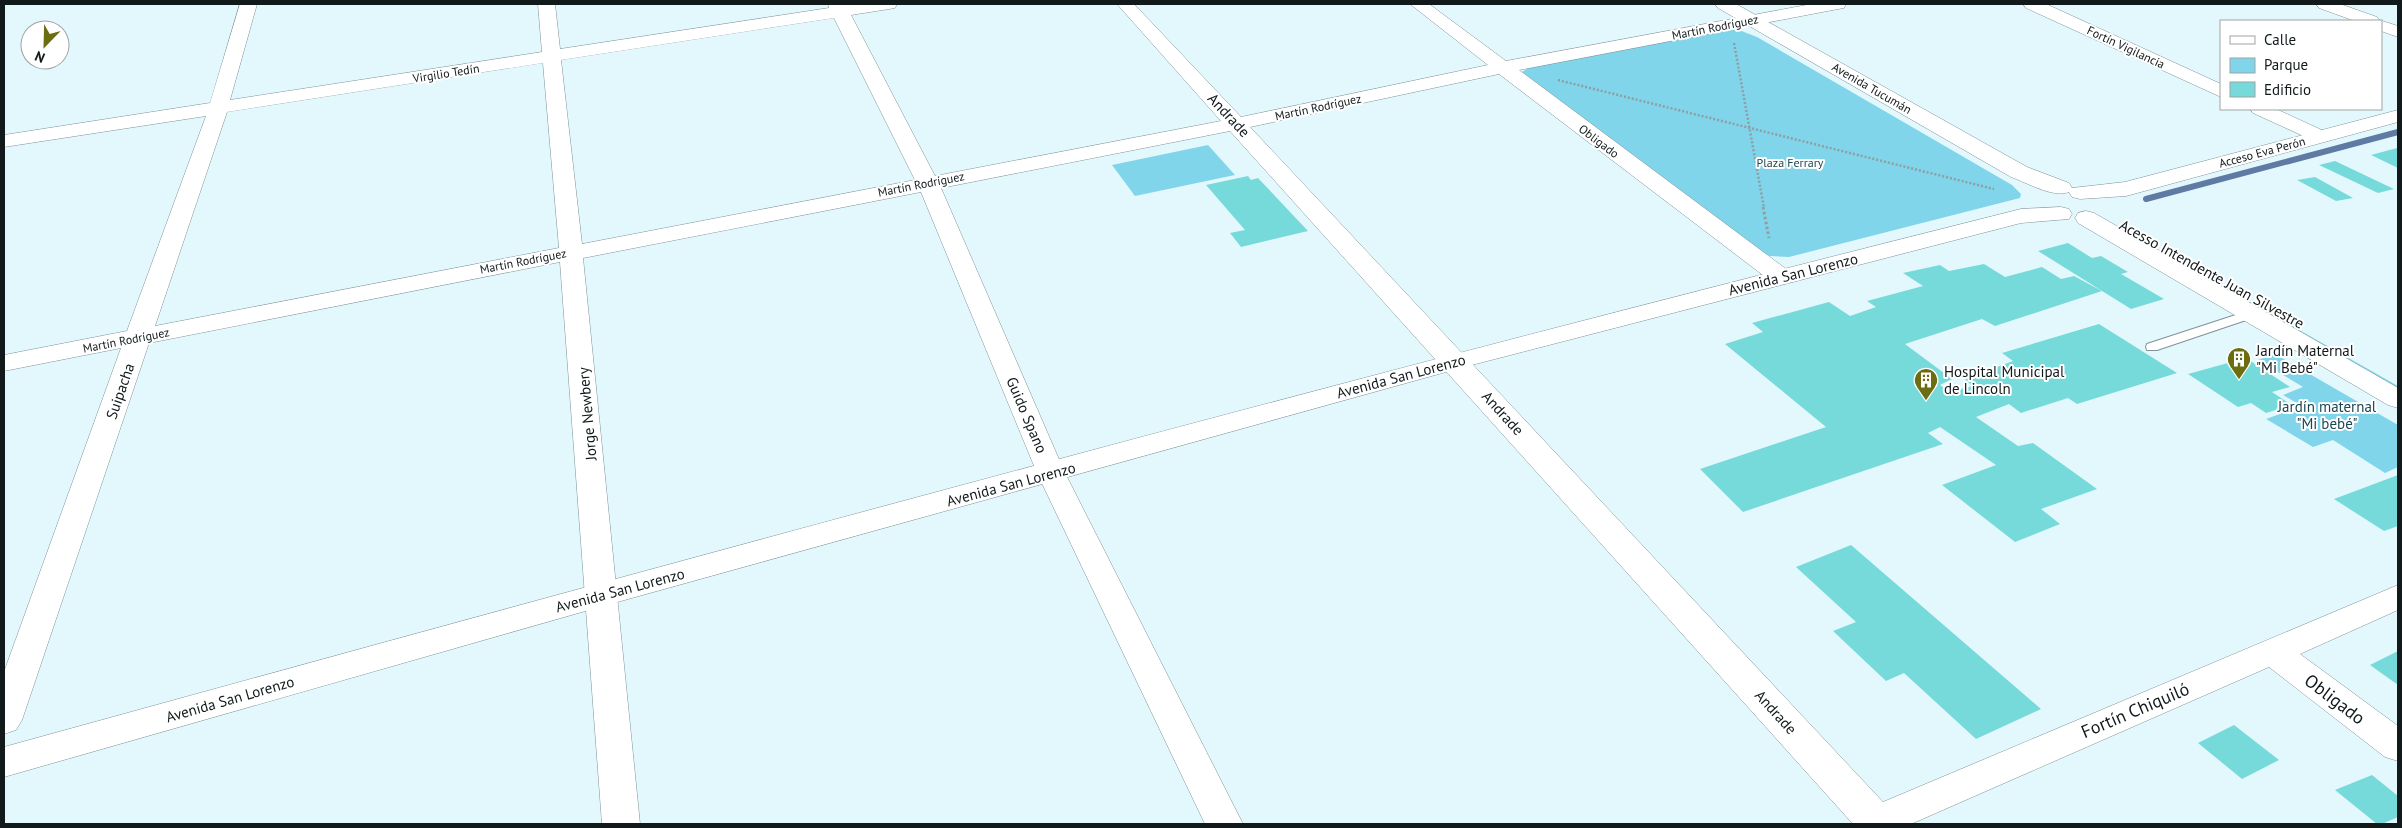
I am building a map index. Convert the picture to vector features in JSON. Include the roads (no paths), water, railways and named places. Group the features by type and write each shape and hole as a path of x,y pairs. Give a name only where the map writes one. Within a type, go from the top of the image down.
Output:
{"street":[{"name":"Suipacha","path":"4,720 218,109 248,4"},
{"name":"Jorge Newbery","path":"546,4 572,251 603,594 621,824"},
{"name":"Virgilio Tedín","path":"4,141 551,56 838,8 889,4"},
{"name":"Andrade","path":"1125,4 1238,124 1876,823"},
{"name":"Obligado","path":"1418,4 1781,277"},
{"name":"Avenida Tucumán","path":"1724,4 2019,172 2070,190 2097,212"},
{"name":"Martín Rodríguez","path":"4,363 139,338 572,251 1238,124 1502,68 1838,4"},
{"name":"Fortín Vigilancia","path":"2032,4 2220,91"},
{"path":"2325,4 2368,20"},
{"name":"Guido Spano","path":"838,8 928,183 1051,473 1224,824"},
{"path":"2382,25 2398,32"},
{"path":"2262,110 2319,136"},
{"name":"Acceso Eva Perón","path":"2033,203 2045,189 2126,189 2398,116"},
{"name":"Avenida Tucumán","path":"2019,172 2033,203"},
{"name":"Acceso Eva Perón","path":"2097,212 2126,189"},
{"name":"Avenida San Lorenzo","path":"4,762 603,594 1455,361 1781,277 2033,203 2061,214 2097,212"},
{"name":"Acesso Intendente Juan Silvestre","path":"2097,212 2251,314 2398,399"},
{"name":"Acesso Intendente Juan Silvestre","path":"2097,212 2398,379"},
{"name":"Fortín Chiquiló","path":"1876,823 2398,597"},
{"name":"Obligado","path":"2272,651 2398,746"}],"lane":[{"path":"2152,347 2251,314"}],"waterway":[{"path":"2146,199 2398,132"}],"place":[{"name":"Jardín Maternal \"Mi Bebé\"","path":"2239,380"},
{"name":"Hospital Municipal de Lincoln","path":"1926,401"}],"park label":[{"name":"Plaza Ferrary","path":"1790,162"},
{"name":"Jardín maternal \"Mi bebé\"","path":"2327,414"}]}
